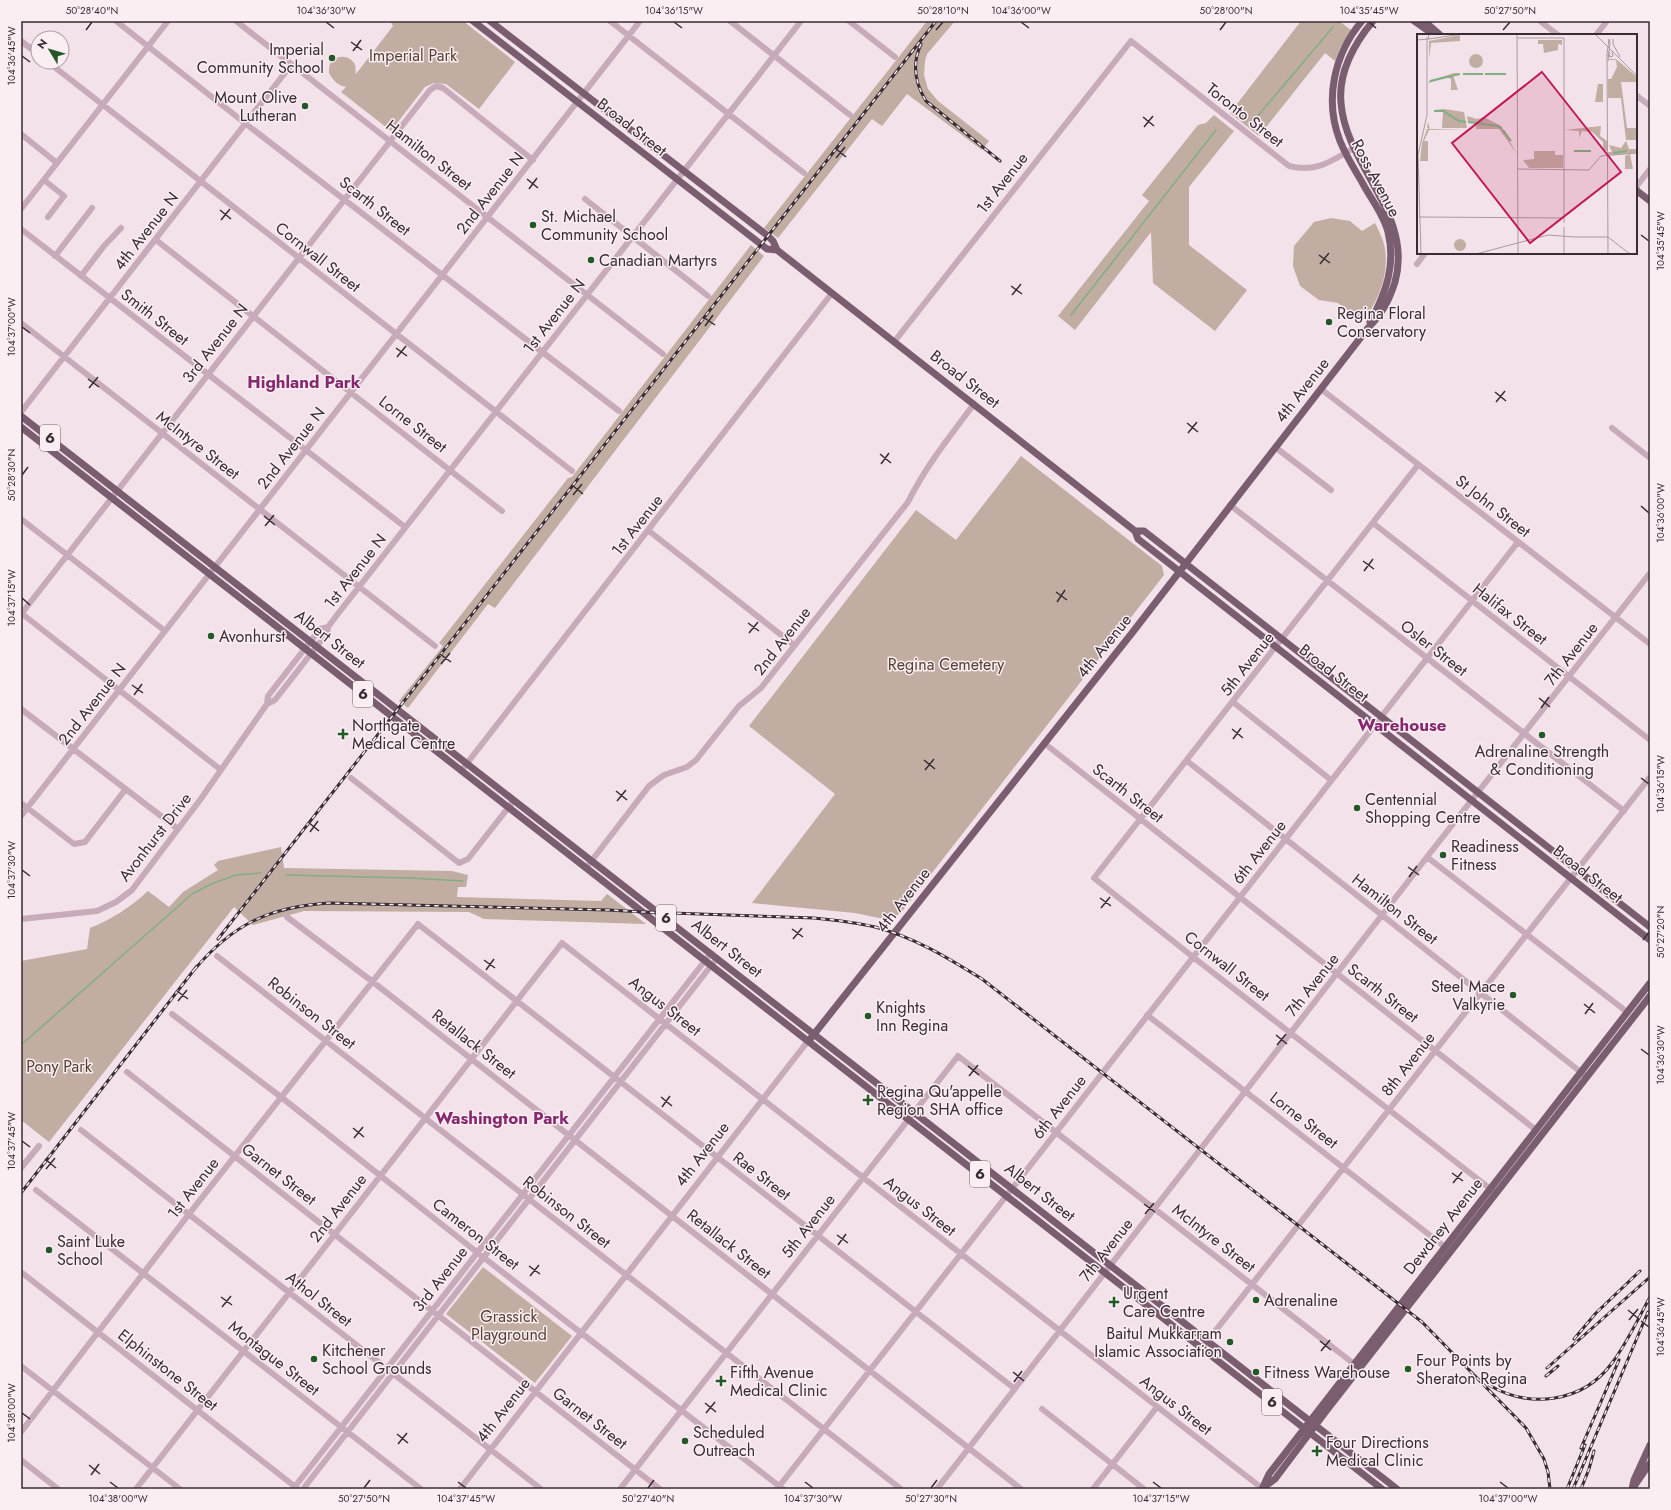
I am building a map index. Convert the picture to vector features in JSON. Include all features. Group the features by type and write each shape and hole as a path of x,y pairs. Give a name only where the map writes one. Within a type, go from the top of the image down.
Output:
{"main road":[{"name":"Broad Street","path":"474,21 483,24 578,103 677,180 767,249 776,250 1136,530 1144,531 1186,563 1650,927"},
{"name":"Broad Street","path":"490,21 683,172 768,236 773,241 776,250"},
{"name":"Ross Avenue","path":"1362,21 1346,44 1333,84 1333,117 1345,153 1388,231 1390,246 1390,272 1384,295 1368,328"},
{"name":"Ross Avenue","path":"1368,328 1387,304 1392,291 1398,261 1397,241 1393,225 1354,148 1344,124 1341,103 1342,84 1346,66 1354,47 1373,21"},
{"path":"1414,21 1433,34"},
{"path":"1424,21 1439,34"},
{"path":"1637,189 1650,201"},
{"name":"4th Avenue","path":"808,1041 1180,572 1230,505 1368,328"},
{"name":"Albert Street","path":"21,416 1397,1489"},
{"name":"Albert Street","path":"21,427 1382,1489"},
{"name":"Broad Street","path":"1136,530 1138,539 1277,646 1374,726 1473,800 1650,940"},
{"name":"Dewdney Avenue","path":"1262,1489 1269,1474 1308,1431 1493,1191 1536,1130 1580,1072 1650,983"},
{"name":"Dewdney Avenue","path":"1357,1366 1445,1247 1587,1077 1650,996"},
{"path":"1634,1488 1634,1480 1650,1445"},
{"path":"1634,1488 1650,1463"}],"street":[{"name":"Scarth Street","path":"116,21 246,124 619,411"},
{"path":"21,209 168,21"},
{"name":"Hamilton Street","path":"236,21 664,354"},
{"path":"610,21 804,173"},
{"name":"2nd Avenue N","path":"21,816 396,334 578,103 640,21"},
{"path":"730,21 850,115"},
{"name":"1st Avenue N","path":"317,646 327,633 328,627 358,587 801,21"},
{"path":"849,21 895,57"},
{"path":"1540,21 1557,34"},
{"path":"1597,34 1607,21"},
{"path":"21,41 30,48"},
{"name":"Toronto Street","path":"1131,41 1289,166 1299,168 1315,168 1326,164 1354,148"},
{"name":"1st Avenue","path":"894,342 1131,41"},
{"name":"4th Avenue N","path":"21,412 292,65"},
{"name":"Cornwall Street","path":"58,70 572,471"},
{"name":"3rd Avenue N","path":"21,613 430,90 436,86 443,88 533,160"},
{"path":"1637,96 1650,106"},
{"path":"21,134 58,162"},
{"path":"1637,187 1650,169"},
{"path":"44,180 64,196 48,217"},
{"path":"585,199 708,296"},
{"path":"55,256 92,208"},
{"path":"81,276 104,246 121,228"},
{"name":"Smith Street","path":"21,229 405,527"},
{"name":"Lorne Street","path":"156,240 502,511"},
{"path":"1417,264 1424,254"},
{"name":"1st Avenue","path":"461,771 649,531 832,293"},
{"name":"McIntyre Street","path":"21,323 435,646"},
{"name":"St John Street","path":"1321,389 1650,644"},
{"name":"2nd Avenue","path":"586,868 649,786 664,775 687,767 696,760 739,706 762,688 794,645 908,502 933,458 974,404"},
{"path":"1612,428 1650,458"},
{"path":"1276,447 1331,490"},
{"name":"5th Avenue","path":"1094,878 1328,582 1418,465"},
{"name":"Osler Street","path":"1230,505 1624,811"},
{"path":"21,519 165,632"},
{"name":"Halifax Street","path":"1373,523 1650,740"},
{"path":"649,531 794,645"},
{"name":"6th Avenue","path":"780,1488 869,1370 1362,741 1368,729 1374,726 1518,542"},
{"name":"7th Avenue","path":"937,1489 1427,857 1650,573"},
{"path":"21,613 118,691 221,770"},
{"name":"1st Avenue N","path":"310,641 320,629 328,627"},
{"name":"Avonhurst Drive","path":"21,920 97,910 116,902 132,890 221,770 267,704 268,696 310,641"},
{"name":"Avonhurst Drive","path":"267,704 276,700 317,646"},
{"path":"1233,702 1331,780"},
{"path":"21,709 178,829"},
{"name":"Scarth Street","path":"1044,743 1239,898 1536,1130"},
{"name":"Hamilton Street","path":"1187,761 1285,840 1587,1077"},
{"name":"8th Avenue","path":"1202,1348 1650,777"},
{"path":"351,778 459,863 468,859 514,800"},
{"path":"21,803 74,844 85,842 125,790"},
{"path":"1427,857 1627,1012"},
{"name":"Cornwall Street","path":"1094,878 1493,1191"},
{"name":"Retallack Street","path":"287,917 373,982 1021,1489"},
{"name":"1st Avenue","path":"21,1432 189,1214 418,924"},
{"name":"Rae Street","path":"418,924 1015,1389"},
{"name":"2nd Avenue","path":"136,1489 516,1000 562,943"},
{"name":"Angus Street","path":"562,943 1262,1489"},
{"name":"3rd Avenue","path":"295,1488 386,1369 711,953"},
{"name":"Robinson Street","path":"217,956 901,1489"},
{"name":"3rd Avenue","path":"303,1489 717,958"},
{"name":"Cameron Street","path":"172,1014 281,1097 780,1488"},
{"name":"Lorne Street","path":"1147,1015 1445,1247"},
{"name":"4th Avenue","path":"460,1489 808,1041"},
{"name":"McIntyre Street","path":"958,1056 1357,1366"},
{"name":"5th Avenue","path":"620,1489 958,1056"},
{"name":"Garnet Street","path":"127,1072 660,1489"},
{"name":"Athol Street","path":"81,1130 541,1489"},
{"path":"21,1168 39,1146"},
{"name":"Montague Street","path":"36,1190 421,1489"},
{"name":"Elphinstone Street","path":"21,1272 295,1488"},
{"path":"21,1366 180,1489"},
{"path":"1093,1489 1157,1407"},
{"path":"1042,1409 1144,1489"},
{"path":"21,1460 58,1489"}],"green space":[{"name":"Imperial Park","path":"390,21 463,21 515,62 479,109 446,84 434,83 425,87 391,131 341,92 346,87 336,82 329,73 331,62 338,57 345,57 353,62 356,74 393,26"},
{"path":"927,21 955,21 927,54 924,75 928,89 938,101 989,141 982,150 907,94 882,126 872,119 778,238 764,228"},
{"path":"1301,21 1339,21 1351,30 1340,48 1335,61 1325,53 1259,136 1230,113"},
{"path":"1214,115 1234,131 1189,187 1189,245 1247,290 1215,331 1153,283 1151,232 1075,330 1058,316 1149,201 1142,195 1198,125 1206,123"},
{"path":"1331,218 1350,221 1362,231 1375,223 1384,243 1386,259 1384,279 1373,306 1362,322 1338,303 1319,300 1300,286 1293,266 1294,246 1314,222"},
{"path":"751,245 764,256 495,608 488,604 408,708 399,701 443,646 439,643 568,478 572,477"},
{"name":"Regina Cemetery","path":"1021,456 1162,566 1164,575 900,914 884,919 855,913 752,903 835,794 749,726 916,510 956,540"},
{"name":"Pony Park","path":"281,847 284,868 452,871 468,875 466,887 458,887 457,897 601,901 607,894 646,924 484,919 469,912 304,911 253,925 234,907 49,1142 21,1120 21,961 87,949 90,928 121,912 148,891 169,907 183,892 218,870 214,865 218,861"},
{"name":"Grassick Playground","path":"483,1267 572,1336 535,1383 446,1314"}],"waterway":[{"path":"1251,124 1333,27"},
{"path":"1071,315 1216,130"},
{"path":"21,1045 192,894 211,884 236,875 261,873"},
{"path":"286,875 410,878 463,881"}],"railway":[{"path":"218,939 936,21"},
{"path":"921,44 916,58 916,73 919,87 926,101 1000,161"},
{"path":"194,970 223,941 254,921 270,914 288,909 329,903 608,910 814,918 867,925 903,936 943,956 982,979 1422,1322 1526,1428 1544,1459 1548,1472 1550,1489"},
{"path":"21,1193 197,966"},
{"path":"1574,1339 1596,1313 1640,1271"},
{"path":"1547,1368 1650,1277"},
{"path":"1489,1385 1505,1393 1538,1399 1555,1398 1571,1394 1586,1387 1600,1376 1612,1363 1650,1297"},
{"path":"1573,1489 1648,1312"},
{"path":"1581,1448 1619,1360"},
{"path":"1546,1376 1558,1366"},
{"path":"1567,1489 1585,1445"},
{"path":"1581,1489 1594,1451"}],"place":[{"name":"Imperial Community School","path":"332,58"},
{"name":"Mount Olive Lutheran","path":"305,106"},
{"name":"St. Michael Community School","path":"533,225"},
{"name":"Canadian Martyrs","path":"591,260"},
{"name":"Regina Floral Conservatory","path":"1329,322"},
{"name":"Avonhurst","path":"211,636"},
{"name":"Northgate Medical Centre","path":"343,734"},
{"name":"Adrenaline Strength & Conditioning","path":"1542,735"},
{"name":"Centennial Shopping Centre","path":"1357,808"},
{"name":"Readiness Fitness","path":"1443,855"},
{"name":"Steel Mace Valkyrie","path":"1513,995"},
{"name":"Knights Inn Regina","path":"868,1016"},
{"name":"Regina Qu'appelle Region SHA office","path":"868,1100"},
{"name":"Saint Luke School","path":"49,1250"},
{"name":"Adrenaline","path":"1256,1300"},
{"name":"Urgent Care Centre","path":"1114,1302"},
{"name":"Baitul Mukkarram Islamic Association","path":"1230,1342"},
{"name":"Kitchener School Grounds","path":"314,1359"},
{"name":"Four Points by Sheraton Regina","path":"1408,1369"},
{"name":"Fitness Warehouse","path":"1256,1372"},
{"name":"Fifth Avenue Medical Clinic","path":"721,1381"},
{"name":"Scheduled Outreach","path":"685,1441"},
{"name":"Four Directions Medical Clinic","path":"1317,1451"}],"district":[{"name":"Highland Park","path":"304,382"},
{"name":"Warehouse","path":"1402,725"},
{"name":"Washington Park","path":"502,1118"}]}
